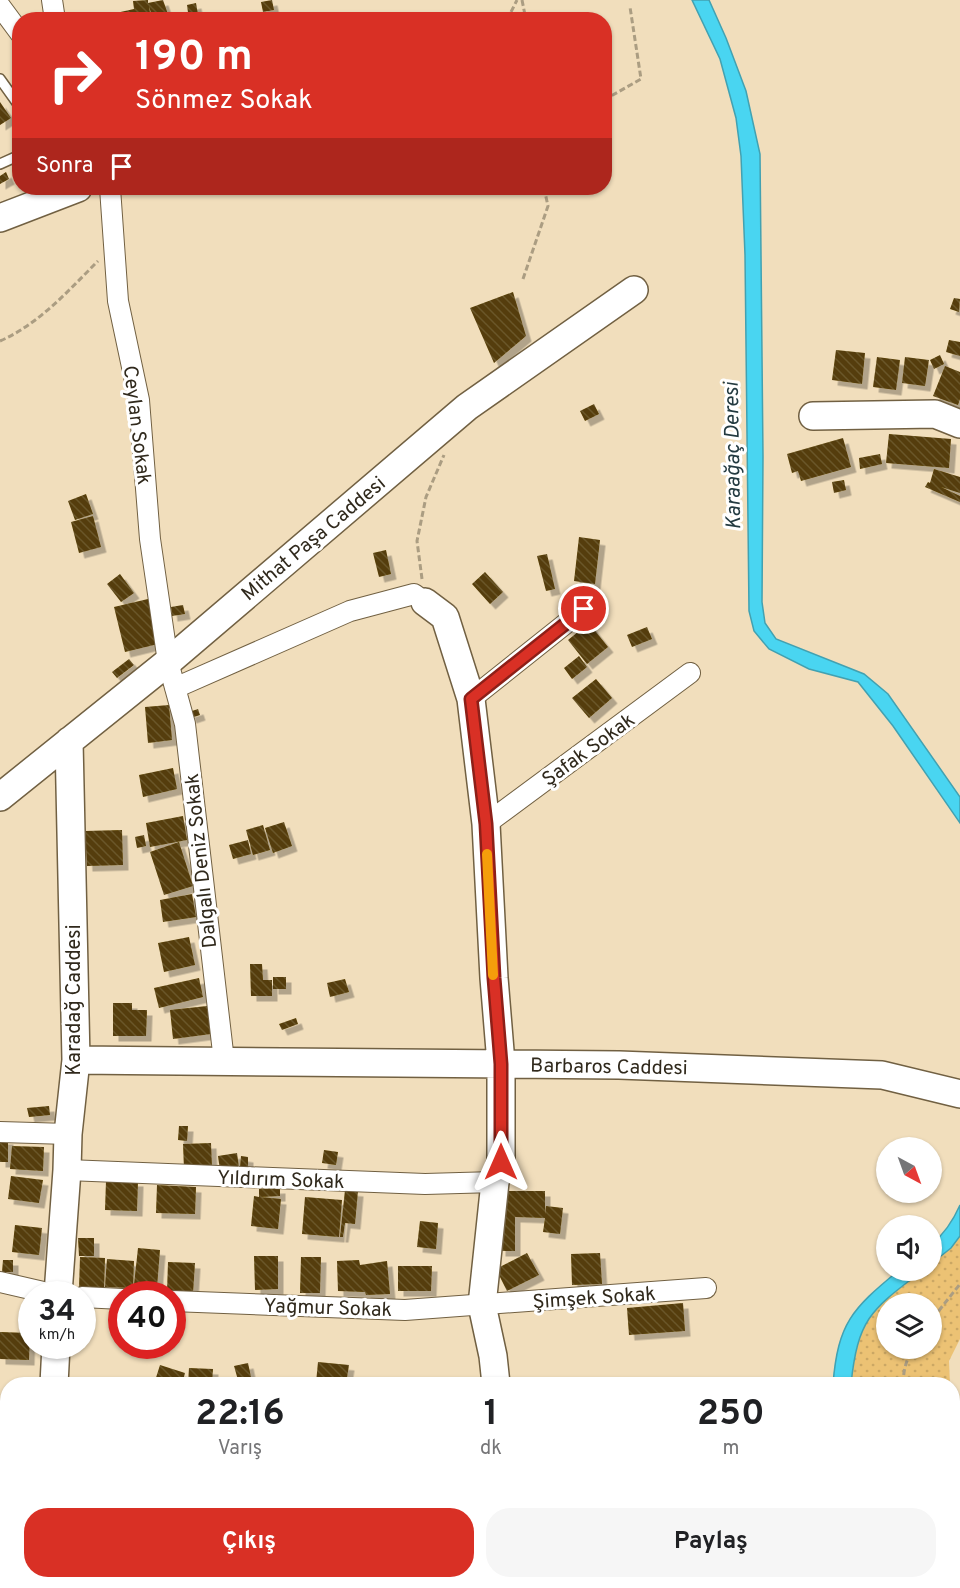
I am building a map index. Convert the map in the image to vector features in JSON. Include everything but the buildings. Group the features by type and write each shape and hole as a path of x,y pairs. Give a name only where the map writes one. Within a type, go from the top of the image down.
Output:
{"street":[{"path":"0,6 12,22"},
{"path":"0,218 60,195"},
{"name":"Ceylan Sokak","path":"110,195 117,301 139,400 150,539 168,662"},
{"name":"Mithat Paşa Caddesi","path":"0,797 168,662 467,407 634,290"},
{"path":"813,416 934,414 960,424"},
{"path":"176,688 350,611 414,594 445,617 471,699 486,824 501,1064 501,1162 495,1182 483,1305 495,1377"},
{"path":"471,699 584,609"},
{"name":"Dalgalı Deniz Sokak","path":"168,662 185,724 224,1061"},
{"name":"Şafak Sokak","path":"486,824 690,673"},
{"name":"Karadağ Caddesi","path":"59,1281 68,1170 68,1134 76,1060 69,741"},
{"name":"Barbaros Caddesi","path":"76,1060 619,1065 882,1075 960,1094"},
{"path":"0,1132 68,1134"},
{"name":"Yıldırım Sokak","path":"68,1170 425,1184 495,1182"},
{"path":"0,1282 18,1286"},
{"name":"Şimşek Sokak","path":"483,1305 706,1288"},
{"name":"Yağmur Sokak","path":"186,1302 405,1310 483,1305"},
{"path":"54,1377 55,1359"}],"lane":[{"path":"0,78 12,95"}],"path":[{"path":"612,95 641,79 630,7"},
{"path":"523,279 548,206 546,195"},
{"path":"0,341 53,306 114,244"},
{"path":"425,602 417,541 426,497 445,454"},
{"path":"942,1307 960,1284"},
{"path":"904,1377 908,1359"}],"shaded area":[{"path":"960,1236 960,1339 949,1361 950,1377 852,1377 859,1339 864,1327 876,1310 876,1359 942,1359 942,1293 893,1293 908,1281 942,1281 942,1255"}],"water":[{"path":"692,0 709,0 726,38 746,91 760,154 762,602 765,623 776,639 864,674 888,694 960,797 960,823 893,726 858,682 809,669 769,649 754,631 749,611 745,255 741,156 736,118 720,59"},
{"path":"960,1205 960,1236 942,1255 942,1235"},
{"path":"886,1281 909,1281 894,1293 876,1293 876,1310 863,1330 858,1344 852,1377 834,1377 844,1331 859,1307"}],"slow traffic":[{"path":"487,854 493,975"}],"route":[{"path":"501,1162 501,1064 486,824 471,699 584,609"}],"water label":[{"name":"Karaağaç Deresi","path":"732,456"}]}
